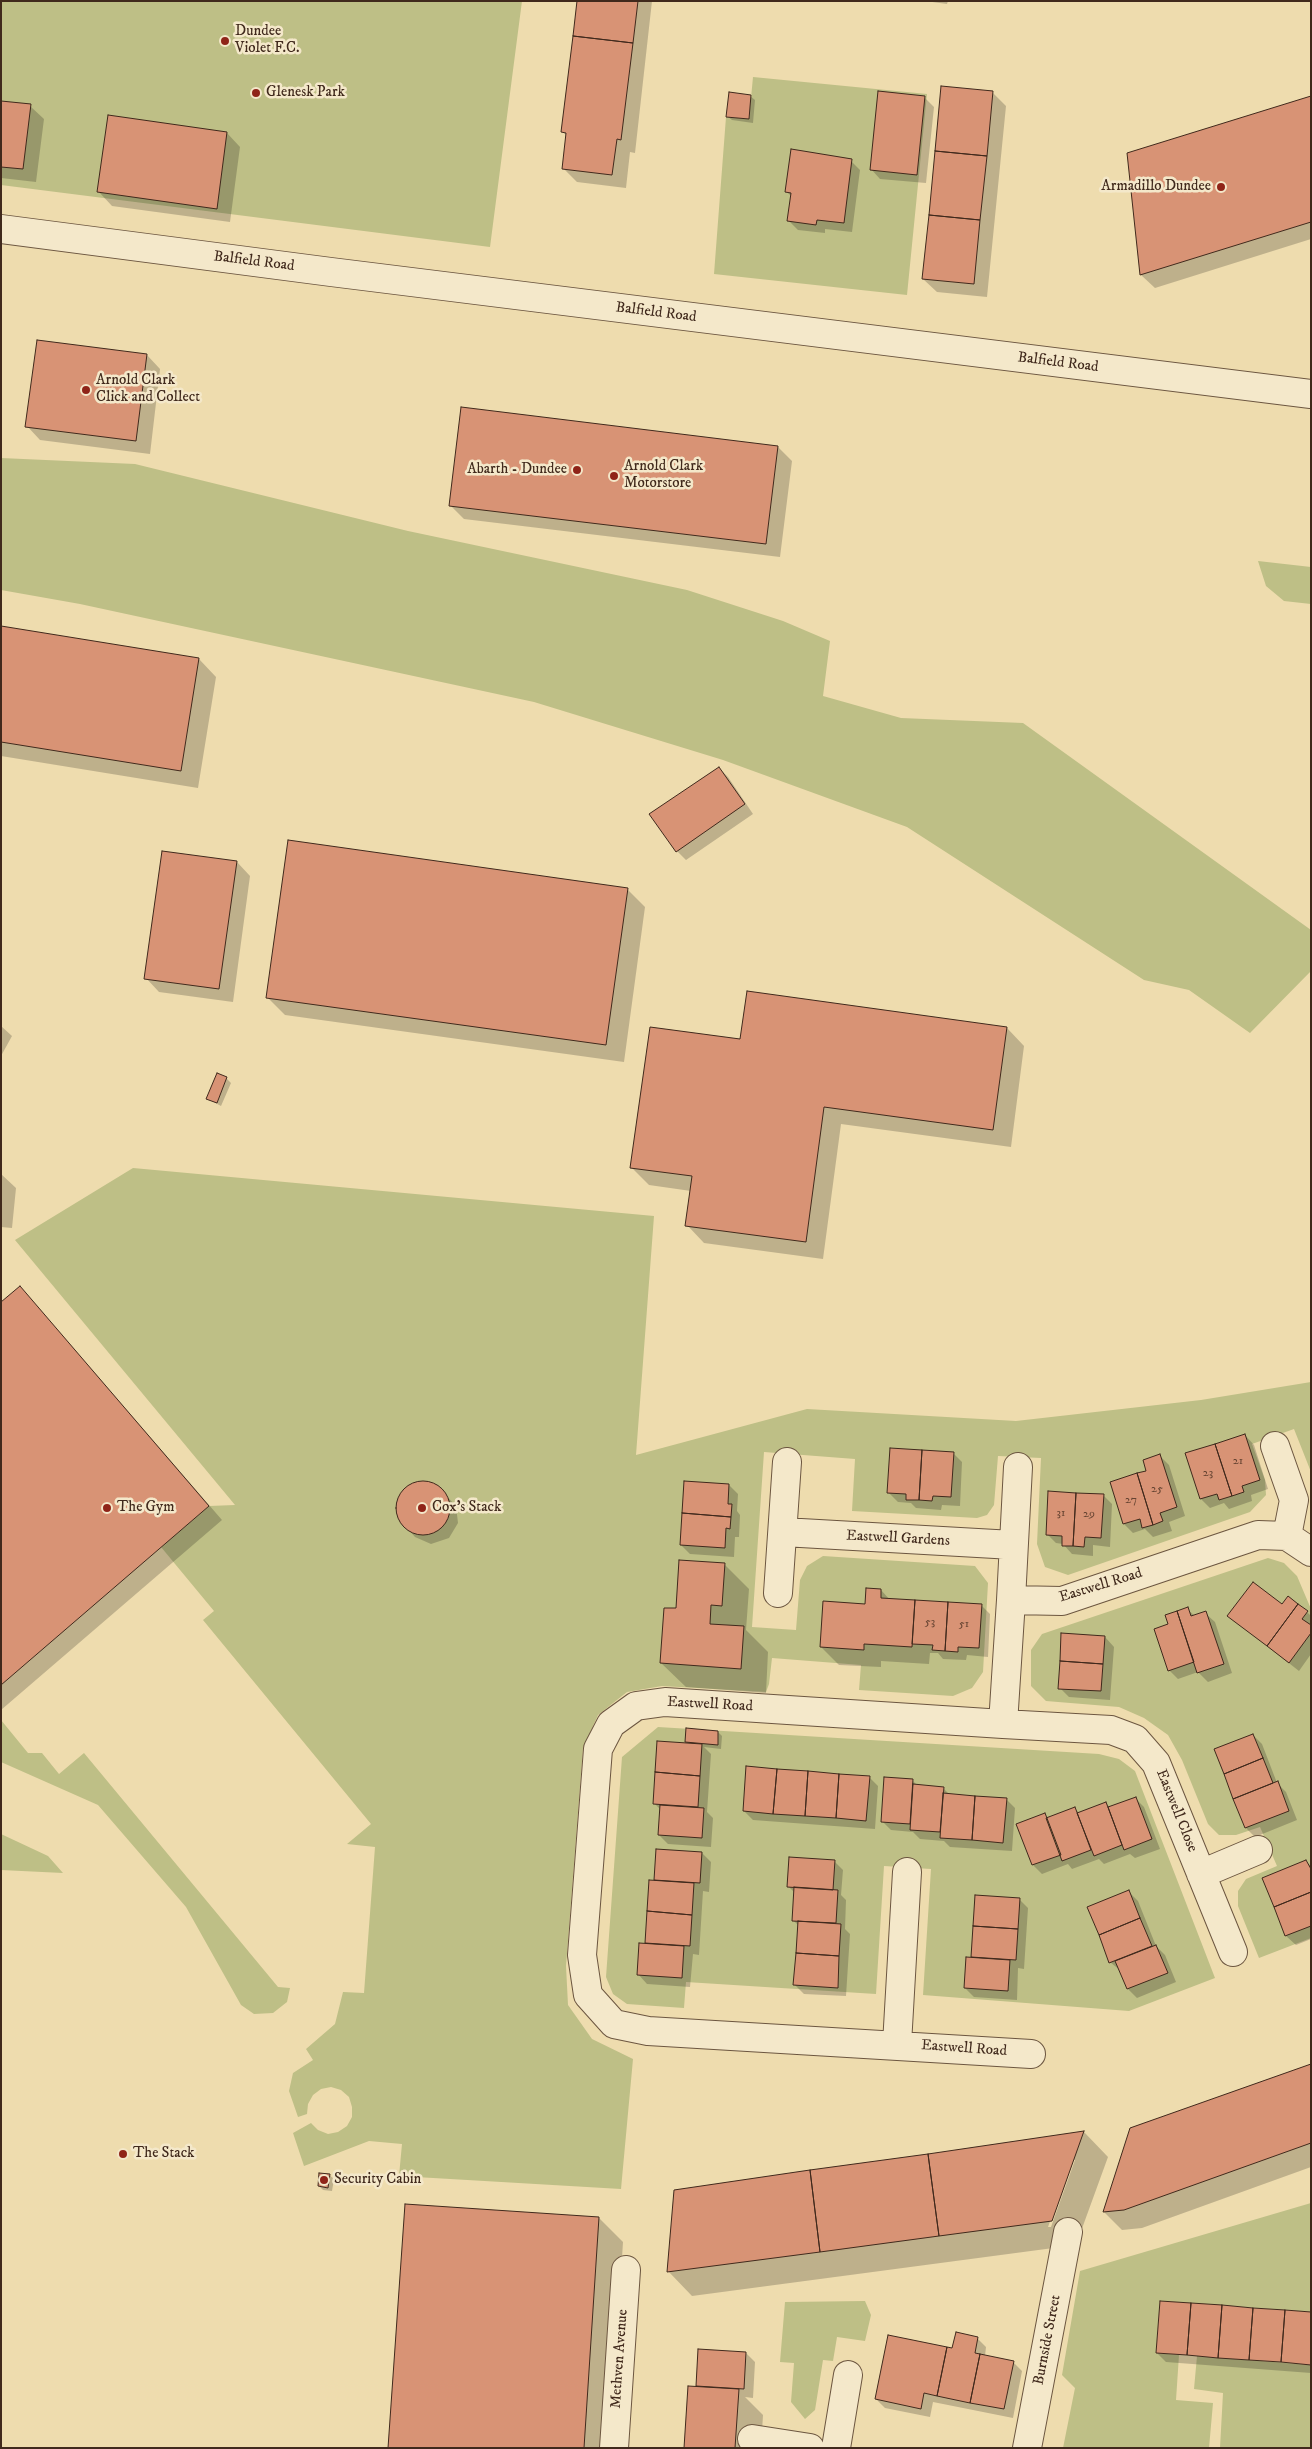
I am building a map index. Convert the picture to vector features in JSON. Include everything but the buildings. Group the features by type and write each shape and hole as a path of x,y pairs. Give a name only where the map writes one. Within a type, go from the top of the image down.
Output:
{"street":[{"name":"Balfield Road","path":"1,229 1311,394"},
{"path":"1276,1446 1294,1500 1287,1536 1311,1552"},
{"path":"778,1593 787,1462"},
{"path":"1002,1724 1018,1467"},
{"name":"Eastwell Gardens","path":"782,1532 1013,1545"},
{"name":"Eastwell Road","path":"1011,1600 1062,1601 1258,1535 1287,1536"},
{"name":"Eastwell Road","path":"1002,1724 665,1702 636,1706 611,1724 598,1749 582,1955 588,1995 614,2024 648,2031 897,2044 1031,2054"},
{"name":"Eastwell Close","path":"1002,1724 1111,1730 1135,1739 1156,1763 1233,1952"},
{"path":"1201,1874 1258,1850"},
{"path":"897,2044 907,1872"},
{"name":"Burnside Street","path":"1027,2448 1068,2232"},
{"name":"Methven Avenue","path":"614,2448 626,2270"},
{"path":"836,2448 848,2375"},
{"path":"752,2439 810,2448"}],"green space":[{"name":"Glenesk Park","path":"1,1 522,1 490,247 1,185"},
{"path":"753,77 927,94 907,295 714,274 726,117 749,119"},
{"path":"1,458 135,464 408,531 687,590 783,621 830,641 823,696 901,718 1023,723 1311,930 1311,971 1250,1033 1189,990 1144,980 907,827 723,760 534,702 80,604 1,590"},
{"path":"1258,561 1311,567 1311,604 1284,601 1266,586"},
{"path":"133,1168 654,1216 636,1455 807,1409 1016,1421 1201,1400 1311,1382 1311,1472 1294,1429 1252,1444 1265,1480 1266,1495 1250,1512 1068,1575 1045,1567 1037,1544 1041,1458 998,1456 994,1505 987,1515 977,1518 852,1511 855,1459 764,1452 752,1627 796,1630 800,1580 807,1566 823,1556 975,1566 988,1583 983,1672 972,1688 953,1696 859,1690 861,1665 772,1658 769,1684 766,1692 662,1686 627,1692 598,1715 583,1748 566,1966 568,2005 592,2039 633,2059 621,2189 399,2176 402,2144 369,2141 304,2166 293,2133 311,2123 318,2130 328,2134 338,2132 347,2126 352,2117 349,2097 341,2090 331,2087 321,2089 313,2095 308,2104 307,2114 298,2117 289,2091 293,2073 313,2060 306,2049 335,2024 343,1992 364,1993 375,1847 347,1844 371,1824 203,1620 214,1611 161,1547 209,1506 235,1505 15,1240"},
{"path":"1268,1558 1284,1563 1297,1576 1311,1609 1311,1938 1259,1958 1238,1906 1238,1891 1246,1879 1277,1866 1260,1827 1236,1835 1219,1835 1208,1824 1182,1760 1168,1735 1144,1718 1119,1707 1046,1701 1031,1686 1031,1650 1042,1634"},
{"path":"1,1720 28,1753 42,1753 59,1774 84,1753 278,1987 290,1988 287,2002 273,2013 254,2014 241,2005 186,1907 98,1805 1,1762"},
{"path":"658,1727 1099,1754 1119,1759 1135,1771 1215,1978 1129,2011 923,1995 931,1869 884,1866 876,1994 686,1982 684,2008 627,2004 613,1994 606,1977 622,1757"},
{"path":"1,1834 48,1856 63,1873 1,1870"},
{"path":"1311,2203 1311,2312 1160,2301 1156,2353 1179,2355 1176,2400 1213,2403 1209,2448 1063,2448 1075,2388 1062,2375 1080,2271"},
{"path":"865,2301 871,2315 865,2341 837,2337 833,2361 823,2360 815,2410 805,2419 791,2402 794,2363 780,2362 785,2302"},
{"path":"1197,2356 1311,2365 1311,2448 1220,2448 1223,2393 1194,2389"}],"place":[{"name":"Dundee Violet F.C.","path":"225,41"},
{"name":"Glenesk Park","path":"256,93"},
{"name":"Armadillo Dundee","path":"1221,187"},
{"name":"Arnold Clark Click and Collect","path":"86,390"},
{"name":"Abarth - Dundee","path":"577,470"},
{"name":"Arnold Clark Motorstore","path":"614,476"},
{"name":"The Gym","path":"107,1508"},
{"name":"Cox's Stack","path":"422,1508"},
{"name":"The Stack","path":"123,2154"},
{"name":"Security Cabin","path":"324,2180"}]}
